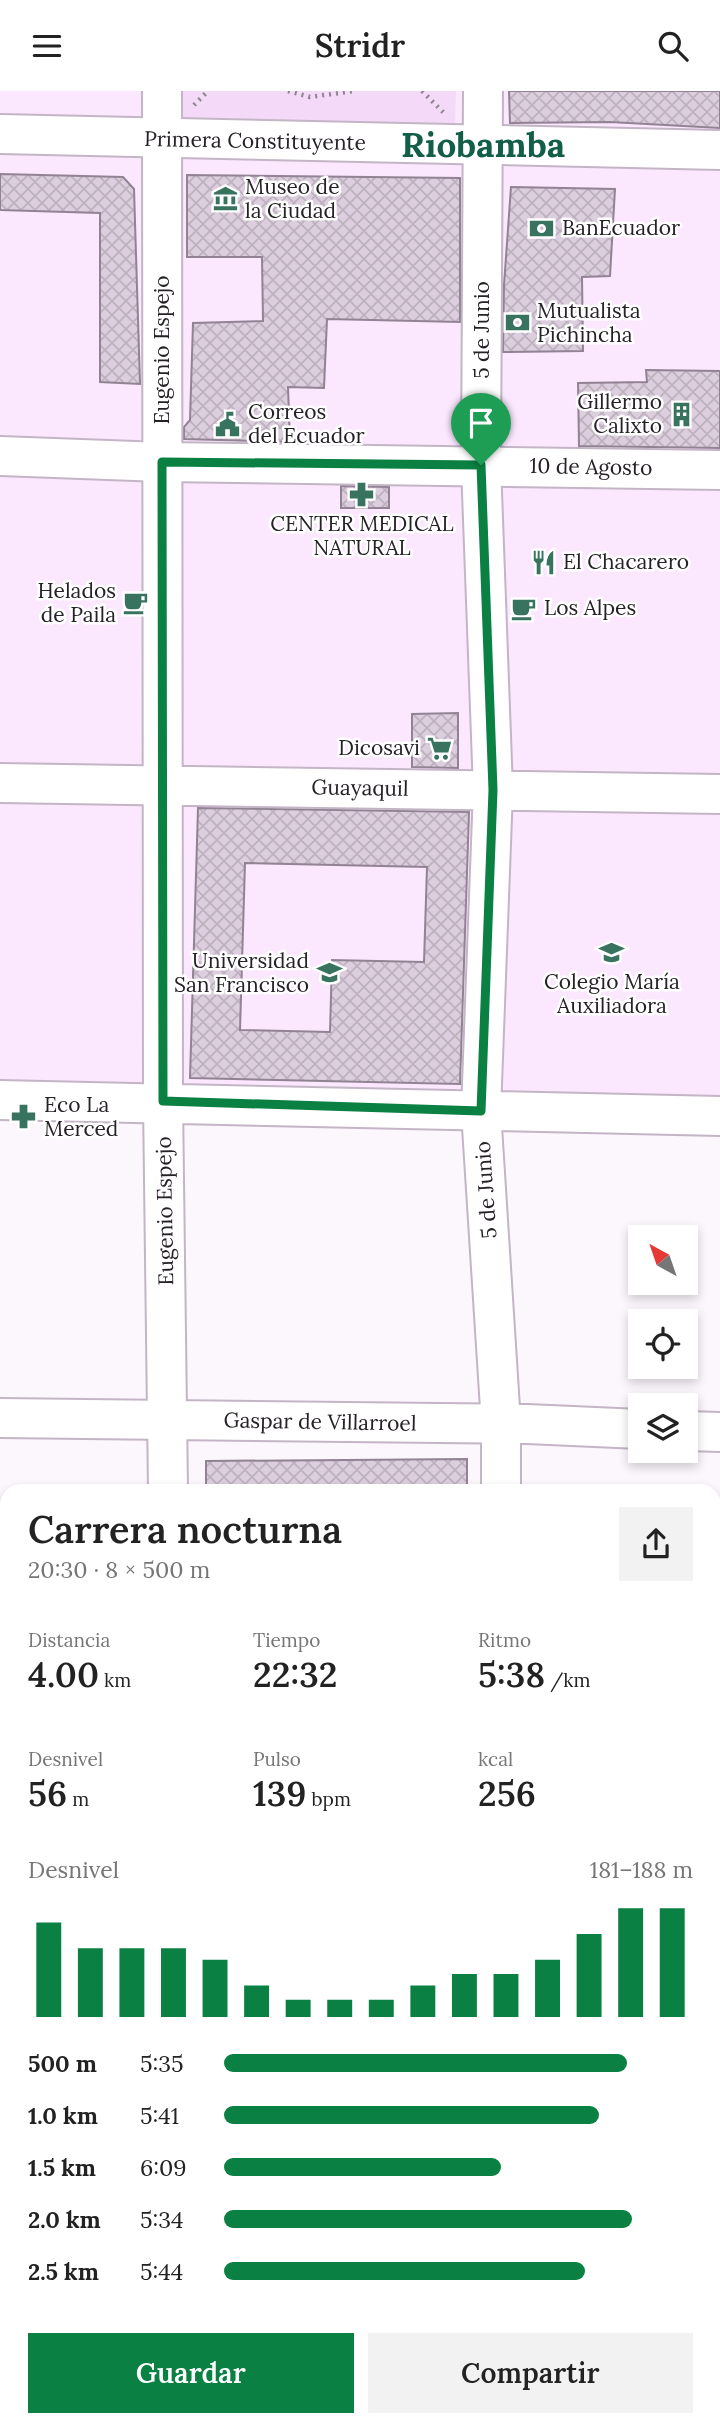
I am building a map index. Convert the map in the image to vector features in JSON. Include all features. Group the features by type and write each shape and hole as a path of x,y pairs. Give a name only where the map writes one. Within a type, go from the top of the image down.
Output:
{"street":[{"name":"Eugenio Espejo","path":"162,91 163,1101 168,1484"},
{"name":"5 de Junio","path":"483,91 481,465 493,790 481,1111 501,1424 501,1484"},
{"name":"Primera Constituyente","path":"0,134 720,150"},
{"name":"10 de Agosto","path":"0,456 162,462 720,470"},
{"name":"Guayaquil","path":"0,783 720,794"},
{"path":"0,1100 163,1101 720,1116"},
{"name":"Gaspar de Villarroel","path":"0,1417 501,1424 628,1429"},
{"path":"698,1431 720,1432"}],"path":[{"path":"288,91 310,97 354,91"},
{"path":"422,91 445,114"}],"shaded area":[{"path":"0,91 720,91 720,1107 0,1087"},
{"path":"178,91 456,91 455,125 177,120"}],"building":[{"path":"509,91 720,91 720,128 610,122 510,123"},
{"path":"0,174 123,177 134,189 140,384 100,382 100,213 0,210"},
{"path":"187,175 460,178 460,322 327,319 324,388 288,387 290,442 184,439 184,427 190,420 193,323 263,321 262,257 187,257"},
{"path":"511,187 615,189 610,276 582,277 583,351 503,352 504,285"},
{"path":"646,370 720,371 720,448 579,446 578,383 647,382"},
{"path":"341,486 389,487 389,508 341,508"},
{"path":"458,713 458,768 412,767 412,714"},
{"name":"Universidad San Francisco","path":"198,808 469,812 460,1084 190,1078","holes":["245,863 427,867 424,962 332,960 330,1032 240,1030"]},
{"path":"467,1459 467,1484 206,1484 206,1461"}],"place":[{"name":"Museo de la Ciudad","path":"225,199"},
{"name":"BanEcuador","path":"542,228"},
{"name":"Mutualista Pichincha","path":"517,323"},
{"name":"Gillermo Calixto","path":"682,414"},
{"name":"Correos del Ecuador","path":"228,424"},
{"name":"CENTER MEDICAL NATURAL","path":"362,495"},
{"name":"El Chacarero","path":"543,562"},
{"name":"Helados de Paila","path":"136,603"},
{"name":"Los Alpes","path":"524,608"},
{"name":"Dicosavi","path":"440,748"},
{"name":"Colegio María Auxiliadora","path":"612,953"},
{"name":"Universidad San Francisco","path":"329,973"},
{"name":"Eco La Merced","path":"24,1117"}],"district":[{"name":"Riobamba","path":"483,145"}],"route":[{"path":"162,462 481,465 493,790 481,1111 163,1101 162,462"}]}
